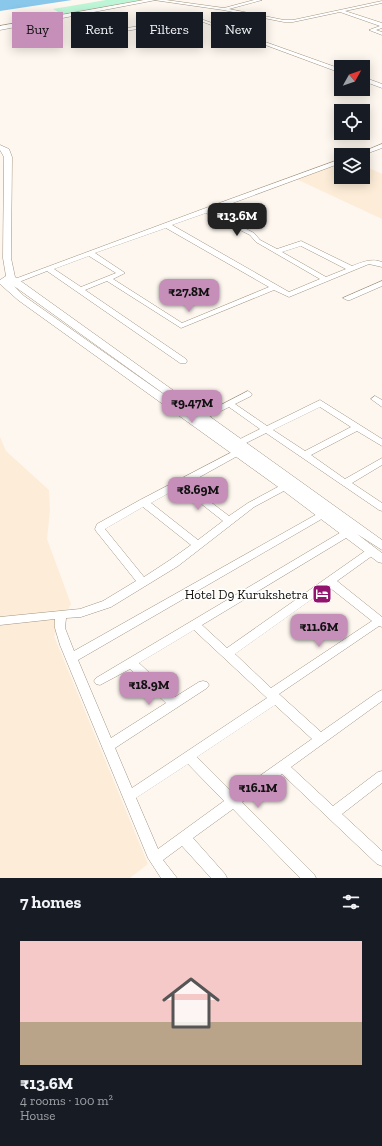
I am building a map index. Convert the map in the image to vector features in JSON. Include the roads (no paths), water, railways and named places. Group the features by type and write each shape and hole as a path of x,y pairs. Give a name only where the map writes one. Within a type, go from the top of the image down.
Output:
{"main road":[{"path":"86,12 147,0"},
{"path":"86,12 153,0"},
{"path":"0,27 71,15"},
{"path":"0,147 6,151 8,157 7,281 21,298 328,512 382,546"},
{"path":"7,281 202,417 238,448"},
{"path":"328,512 347,533 382,559"}],"street":[{"path":"156,0 223,9 284,21 382,2"},
{"path":"165,0 174,2"},
{"path":"223,9 260,0"},
{"path":"202,12 208,7"},
{"path":"340,11 382,26"},
{"path":"203,21 334,68"},
{"path":"382,26 371,30 382,34"},
{"path":"370,82 382,86"},
{"path":"370,151 382,146"},
{"path":"375,149 382,152"},
{"path":"7,281 48,268 334,164"},
{"path":"205,210 252,234 258,241 327,280"},
{"path":"166,225 274,287 293,295 371,261 382,265"},
{"path":"276,252 301,243 352,269"},
{"path":"80,290 122,273 90,252"},
{"path":"48,268 183,361"},
{"path":"108,279 181,326 274,287"},
{"path":"347,298 378,285 382,290"},
{"path":"202,417 248,394"},
{"path":"143,583 100,529 104,523 180,483 267,429 320,403 382,443"},
{"path":"230,404 382,508"},
{"path":"304,455 357,427"},
{"path":"345,483 382,462"},
{"path":"180,483 229,521"},
{"path":"0,621 61,615 93,610 143,583 198,545 251,505 289,484"},
{"path":"143,502 198,545"},
{"path":"72,658 328,512"},
{"path":"100,681 347,533"},
{"path":"227,654 372,551"},
{"path":"130,796 189,757 380,622 328,581"},
{"path":"61,615 60,628 108,746 155,858 163,871 170,878"},
{"path":"195,625 320,739"},
{"path":"131,663 174,704"},
{"path":"108,746 204,685"},
{"path":"155,858 382,696"},
{"path":"189,757 309,878"},
{"path":"282,766 382,860"},
{"path":"333,814 382,776"},
{"path":"183,838 220,878"}],"water":[{"path":"0,0 72,0 0,11"}],"place":[{"name":"Hotel D9 Kurukshetra","path":"322,594"}]}
